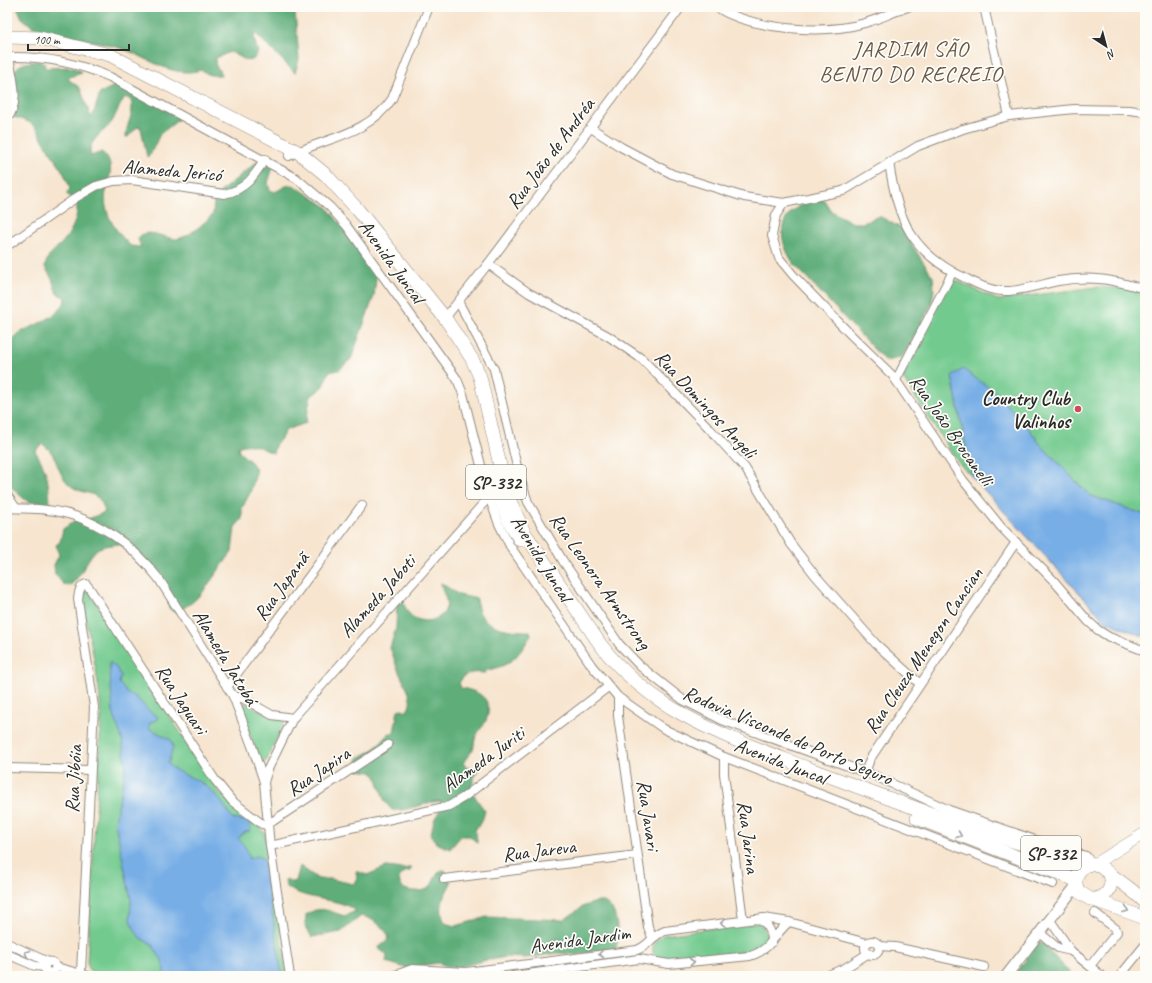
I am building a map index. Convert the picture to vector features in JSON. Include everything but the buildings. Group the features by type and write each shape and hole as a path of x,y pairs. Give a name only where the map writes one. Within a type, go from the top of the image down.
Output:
{"main road":[{"name":"Rodovia Visconde de Porto Seguro","path":"7,37 40,38 110,55 294,154 326,175 342,191 445,318 472,359 480,378 506,492 524,532 600,644 640,686 670,708 699,723 756,748 921,811 1098,867 1127,885 1145,902"},
{"name":"Rodovia Visconde de Porto Seguro","path":"8,53 39,45 82,54 106,63 294,154 322,182 337,198 441,327 457,350 471,379 499,495 509,521 600,659 631,690 667,717 711,739 1078,887"},
{"path":"1145,833 1109,855 1098,867 1080,871 1078,887 1094,900 1145,918"},
{"path":"1094,900 1105,895 1109,891 1112,880 1098,867"}],"street":[{"path":"294,154 355,130 377,118 386,109 392,99 430,7"},
{"name":"Rua João de Andréa","path":"445,318 459,303 680,7"},
{"path":"716,7 742,18 768,26 828,29 866,23 908,7"},
{"path":"984,7 1009,116"},
{"path":"7,120 12,112 15,102 8,53"},
{"name":"Avenida Juncal","path":"8,53 59,61 97,72 265,159 296,178 314,192 346,225 457,379 463,394 489,497 499,524 510,546 608,686 618,697 664,729 724,757 1053,884"},
{"path":"591,128 621,148 672,174 744,197 784,203 843,191 889,162 941,137 1009,116 1074,109 1129,110 1145,112"},
{"name":"Alameda Jericó","path":"7,246 76,197 96,186 114,181 132,180 224,194 234,192 245,186 253,178 265,159"},
{"path":"889,162 893,192 907,228 922,249 933,260 952,273 989,289 1006,291 1061,281 1099,278 1145,289"},
{"name":"Rua João Brocanelli","path":"784,203 776,215 772,236 779,258 793,275 896,380 950,464 987,510 1016,542 1098,630 1109,637 1145,651"},
{"name":"Rua Domingos Angeli","path":"488,264 529,293 608,336 642,359 709,428 745,468 791,544 814,575 876,644 920,684"},
{"path":"896,380 952,273"},
{"name":"Rua Leonora Armstrong","path":"459,303 494,369 519,475 528,502 562,561 619,644 640,666 683,700 709,714 865,773"},
{"path":"7,495 16,508"},
{"name":"Alameda Jaboti","path":"264,782 268,769 293,718 489,497"},
{"name":"Rua Japanã","path":"227,688 362,505"},
{"name":"Alameda Jatobá","path":"7,508 48,510 69,515 116,536 130,547 145,561 159,579 227,688 234,696 264,782 270,846 290,976"},
{"name":"Rua Cleuza Menegon Cancian","path":"865,773 870,759 1016,542"},
{"name":"Rua Jaguari","path":"80,589 86,584 90,589 207,770 222,790 232,801 257,821 268,825"},
{"name":"Rua Jibóia","path":"80,589 78,599 94,707 81,972"},
{"name":"Alameda Juriti","path":"270,846 449,806 464,797 608,686"},
{"path":"234,696 242,698 272,715 293,718"},
{"name":"Rua Javari","path":"618,697 618,716 650,941 649,954 654,962"},
{"name":"Rua Japira","path":"268,825 388,744"},
{"name":"Rua Jarina","path":"724,757 724,774 743,920"},
{"path":"7,768 90,770"},
{"path":"865,773 949,810 1058,848 1086,856 1098,867"},
{"name":"Rua Jareva","path":"444,879 637,855"},
{"path":"1006,976 1078,887"},
{"path":"1090,966 1117,932 1112,925 1095,913"},
{"name":"Avenida Jardim","path":"393,976 419,969 462,974 637,950 665,931 764,918 789,922 867,943"},
{"path":"756,919 761,920 770,930 772,942"},
{"path":"1050,920 1071,951 1102,976"},
{"name":"Avenida Jardim","path":"513,976 639,958 669,964 750,956 760,953 772,942 778,932 789,922"},
{"path":"1040,933 1058,948 1071,951"},
{"path":"869,954 866,949 867,943 874,941 879,946 984,967"},
{"path":"7,943 51,971"},
{"path":"826,976 845,968 869,954 876,953 879,946"},
{"path":"1120,976 1145,946"},
{"path":"7,954 51,971 81,972 89,976"}],"green space":[{"path":"17,7 298,7 295,11 299,59 295,73 255,33 254,39 258,52 252,60 246,60 230,52 216,58 215,64 222,75 210,75 201,70 190,72 179,71 169,69 120,48 33,27 22,18"},
{"path":"40,61 45,64 44,67 46,68 70,67 81,71 82,73 68,79 80,88 91,117 100,93 119,84 178,114 178,120 160,134 150,155 147,157 141,128 137,127 128,137 126,137 132,105 131,100 125,97 113,120 91,146 91,156 102,152 110,165 105,199 107,213 123,238 131,246 141,247 138,239 141,235 145,234 150,233 176,239 191,233 213,215 214,199 219,193 258,161 273,167 268,183 270,190 275,192 286,186 293,185 326,206 375,268 376,279 374,296 351,359 339,370 329,372 322,388 310,397 306,423 286,430 280,440 276,443 273,453 251,445 243,445 238,447 239,452 251,462 256,473 250,493 242,508 242,519 235,527 232,552 202,593 193,602 177,612 172,611 169,608 169,593 147,565 120,544 98,548 92,554 77,578 69,586 64,585 55,574 54,565 59,555 56,545 60,542 63,529 74,521 86,520 105,512 102,504 96,496 71,486 66,481 55,458 48,448 42,444 35,451 47,476 50,504 48,506 29,502 7,483 7,347 9,347 19,333 48,319 60,309 64,303 65,297 57,294 52,279 45,267 50,254 64,241 70,232 75,222 77,211 77,206 66,193 70,189 68,182 38,130 30,123 13,116 8,109 7,102 11,102 11,84 14,72 22,64"},
{"path":"817,198 824,200 831,211 853,223 863,223 879,216 901,228 933,277 934,290 931,305 915,336 901,358 885,361 794,264 787,253 782,233 788,216 795,209"},
{"name":"Country Club Valinhos","path":"951,278 998,300 1096,287 1133,289 1145,293 1145,515 1089,495 1040,444 1027,426 952,376 972,477 957,461 902,377"},
{"path":"441,583 459,595 477,599 478,609 488,622 503,629 530,631 531,635 518,654 503,666 487,670 485,673 473,673 467,675 461,679 459,683 461,688 473,691 482,696 488,705 487,718 476,736 473,749 463,764 469,768 479,768 472,786 474,795 485,811 482,821 475,830 478,844 470,836 461,836 450,849 436,843 431,834 434,820 441,808 441,801 404,810 392,810 385,802 376,776 371,772 357,770 355,768 358,758 373,750 388,734 394,732 398,710 402,709 407,711 409,706 410,696 390,648 396,628 397,601 403,599 407,611 416,619 428,621 434,620 443,613 447,605"},
{"path":"83,589 87,589 220,793 260,827 265,834 287,976 103,976 89,970 87,962 101,719 99,688 80,595"},
{"path":"244,703 285,721 267,760 264,762 260,761 240,708"},
{"path":"300,866 318,879 331,879 353,884 357,880 356,871 367,875 386,867 404,869 412,867 410,871 404,872 399,878 400,885 402,887 407,890 414,891 428,889 438,872 445,870 451,883 442,903 442,912 445,923 456,926 487,917 564,920 582,907 595,902 604,902 612,909 617,923 618,936 616,947 614,950 605,949 578,955 558,953 526,958 507,957 454,968 438,963 406,968 386,962 387,955 378,948 387,941 389,936 377,923 365,917 361,916 341,932 312,937 305,927 306,915 311,912 321,909 345,916 356,911 341,903 304,895 286,887 286,879 292,882 296,881"},
{"path":"760,923 768,934 765,945 758,950 667,962 657,958 654,955 653,947 658,939 663,935"},
{"path":"1038,943 1044,943 1050,952 1073,976 1014,976"}],"water":[{"path":"963,369 995,392 1027,426 1040,444 1089,495 1145,515 1145,637 1105,621 972,477 952,376"},
{"path":"109,662 116,667 121,676 119,683 128,694 135,696 149,711 158,717 155,721 150,722 149,728 171,740 173,747 168,764 176,770 199,781 212,791 233,819 246,821 250,825 250,831 245,832 238,838 246,848 249,859 257,856 264,859 282,976 165,976 162,960 152,945 139,937 130,921 131,900 115,822 126,767 122,739 113,712"}],"place":[{"name":"Country Club Valinhos","path":"1078,409"}],"district":[{"name":"JARDIM SÃO BENTO DO RECREIO","path":"911,60"}]}
